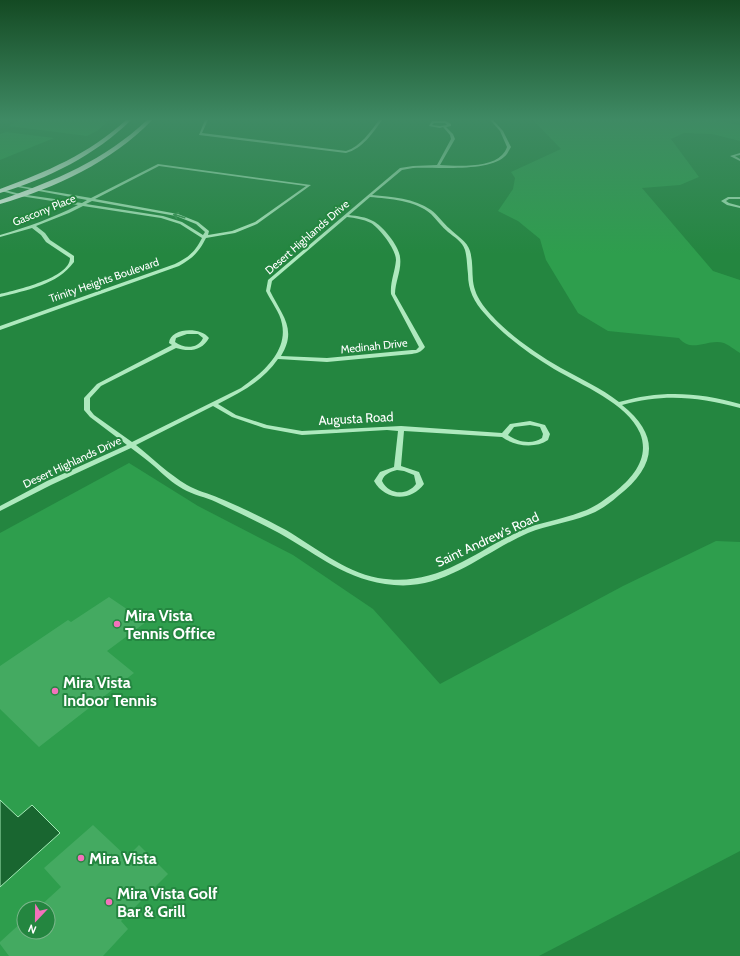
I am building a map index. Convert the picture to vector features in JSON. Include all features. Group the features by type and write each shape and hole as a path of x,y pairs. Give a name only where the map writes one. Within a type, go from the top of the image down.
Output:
{"main road":[{"path":"1,191 63,165"},
{"path":"0,202 32,190 87,165"}],"street":[{"name":"Gascony Place","path":"0,236 34,226 90,201 158,165 308,185 256,223 234,232 204,237"},
{"name":"Desert Highlands Drive","path":"0,509 49,483 132,445 214,404 258,379 277,357 286,326 268,292 270,281 401,169 416,165 463,167 482,165"},
{"path":"1,191 171,220 181,223 204,237 207,232 202,227 177,215 90,201 14,186"},
{"name":"Saint Andrew's Road","path":"175,346 99,385 87,398 87,410 92,416 132,445 181,485 218,500 289,534 333,564 366,578 389,583 421,581 458,567 534,528 594,510 631,481 640,472 644,464 647,447 638,423 631,414 619,404 546,361 496,323 472,292 469,281 468,252 466,246 440,223 431,212 414,204 369,196"},
{"path":"740,198 728,198 724,201 728,204 740,207"},
{"name":"Medinah Drive","path":"277,357 341,360 412,352 418,351 422,347 393,294 392,287 398,258 390,241 376,224 366,219 346,216"},
{"path":"0,296 54,278 63,273 72,262 72,256 48,242 43,234 34,226"},
{"name":"Trinity Heights Boulevard","path":"0,328 177,265 195,254 200,248 204,237"},
{"path":"200,333 206,338 201,345 195,347 188,348 175,346 172,340 180,334 200,333"},
{"path":"619,404 642,397 670,395 706,398 740,406"},
{"name":"Augusta Road","path":"214,404 248,421 302,433 400,428 504,435 515,442 534,444 542,442 547,434 543,426 524,423 512,425 504,435"},
{"path":"397,468 400,428"},
{"path":"397,468 405,469 417,474 420,484 418,488 405,494 390,493 383,490 378,481 379,476 384,472 397,468"}],"shaded area":[{"path":"527,165 690,165 699,177 680,185 642,188 713,271 740,280 740,353 724,343 718,342 689,345 684,343 679,338 608,331 578,313 546,260 540,239 518,221 498,211 513,189 515,178 511,172"},
{"path":"129,463 198,506 293,555 373,609 440,684 623,586 716,541 740,542 740,851 539,956 0,956 0,533"},
{"path":"0,800 18,817 32,805 60,833 0,887"}],"building":[{"name":"Mira Vista Indoor Tennis","path":"109,597 146,622 107,651 134,673 39,747 0,709 0,666 68,620 71,622"},
{"name":"Mira Vista Golf Bar & Grill","path":"93,825 127,857 139,845 168,874 121,921 128,929 103,956 9,956 0,942 16,927 16,940 56,940 56,900 47,900 61,887 44,868"}],"place":[{"name":"Mira Vista Tennis Office","path":"117,624"},
{"name":"Mira Vista Indoor Tennis","path":"55,691"},
{"name":"Mira Vista","path":"81,858"},
{"name":"Mira Vista Golf Bar & Grill","path":"109,902"}]}
